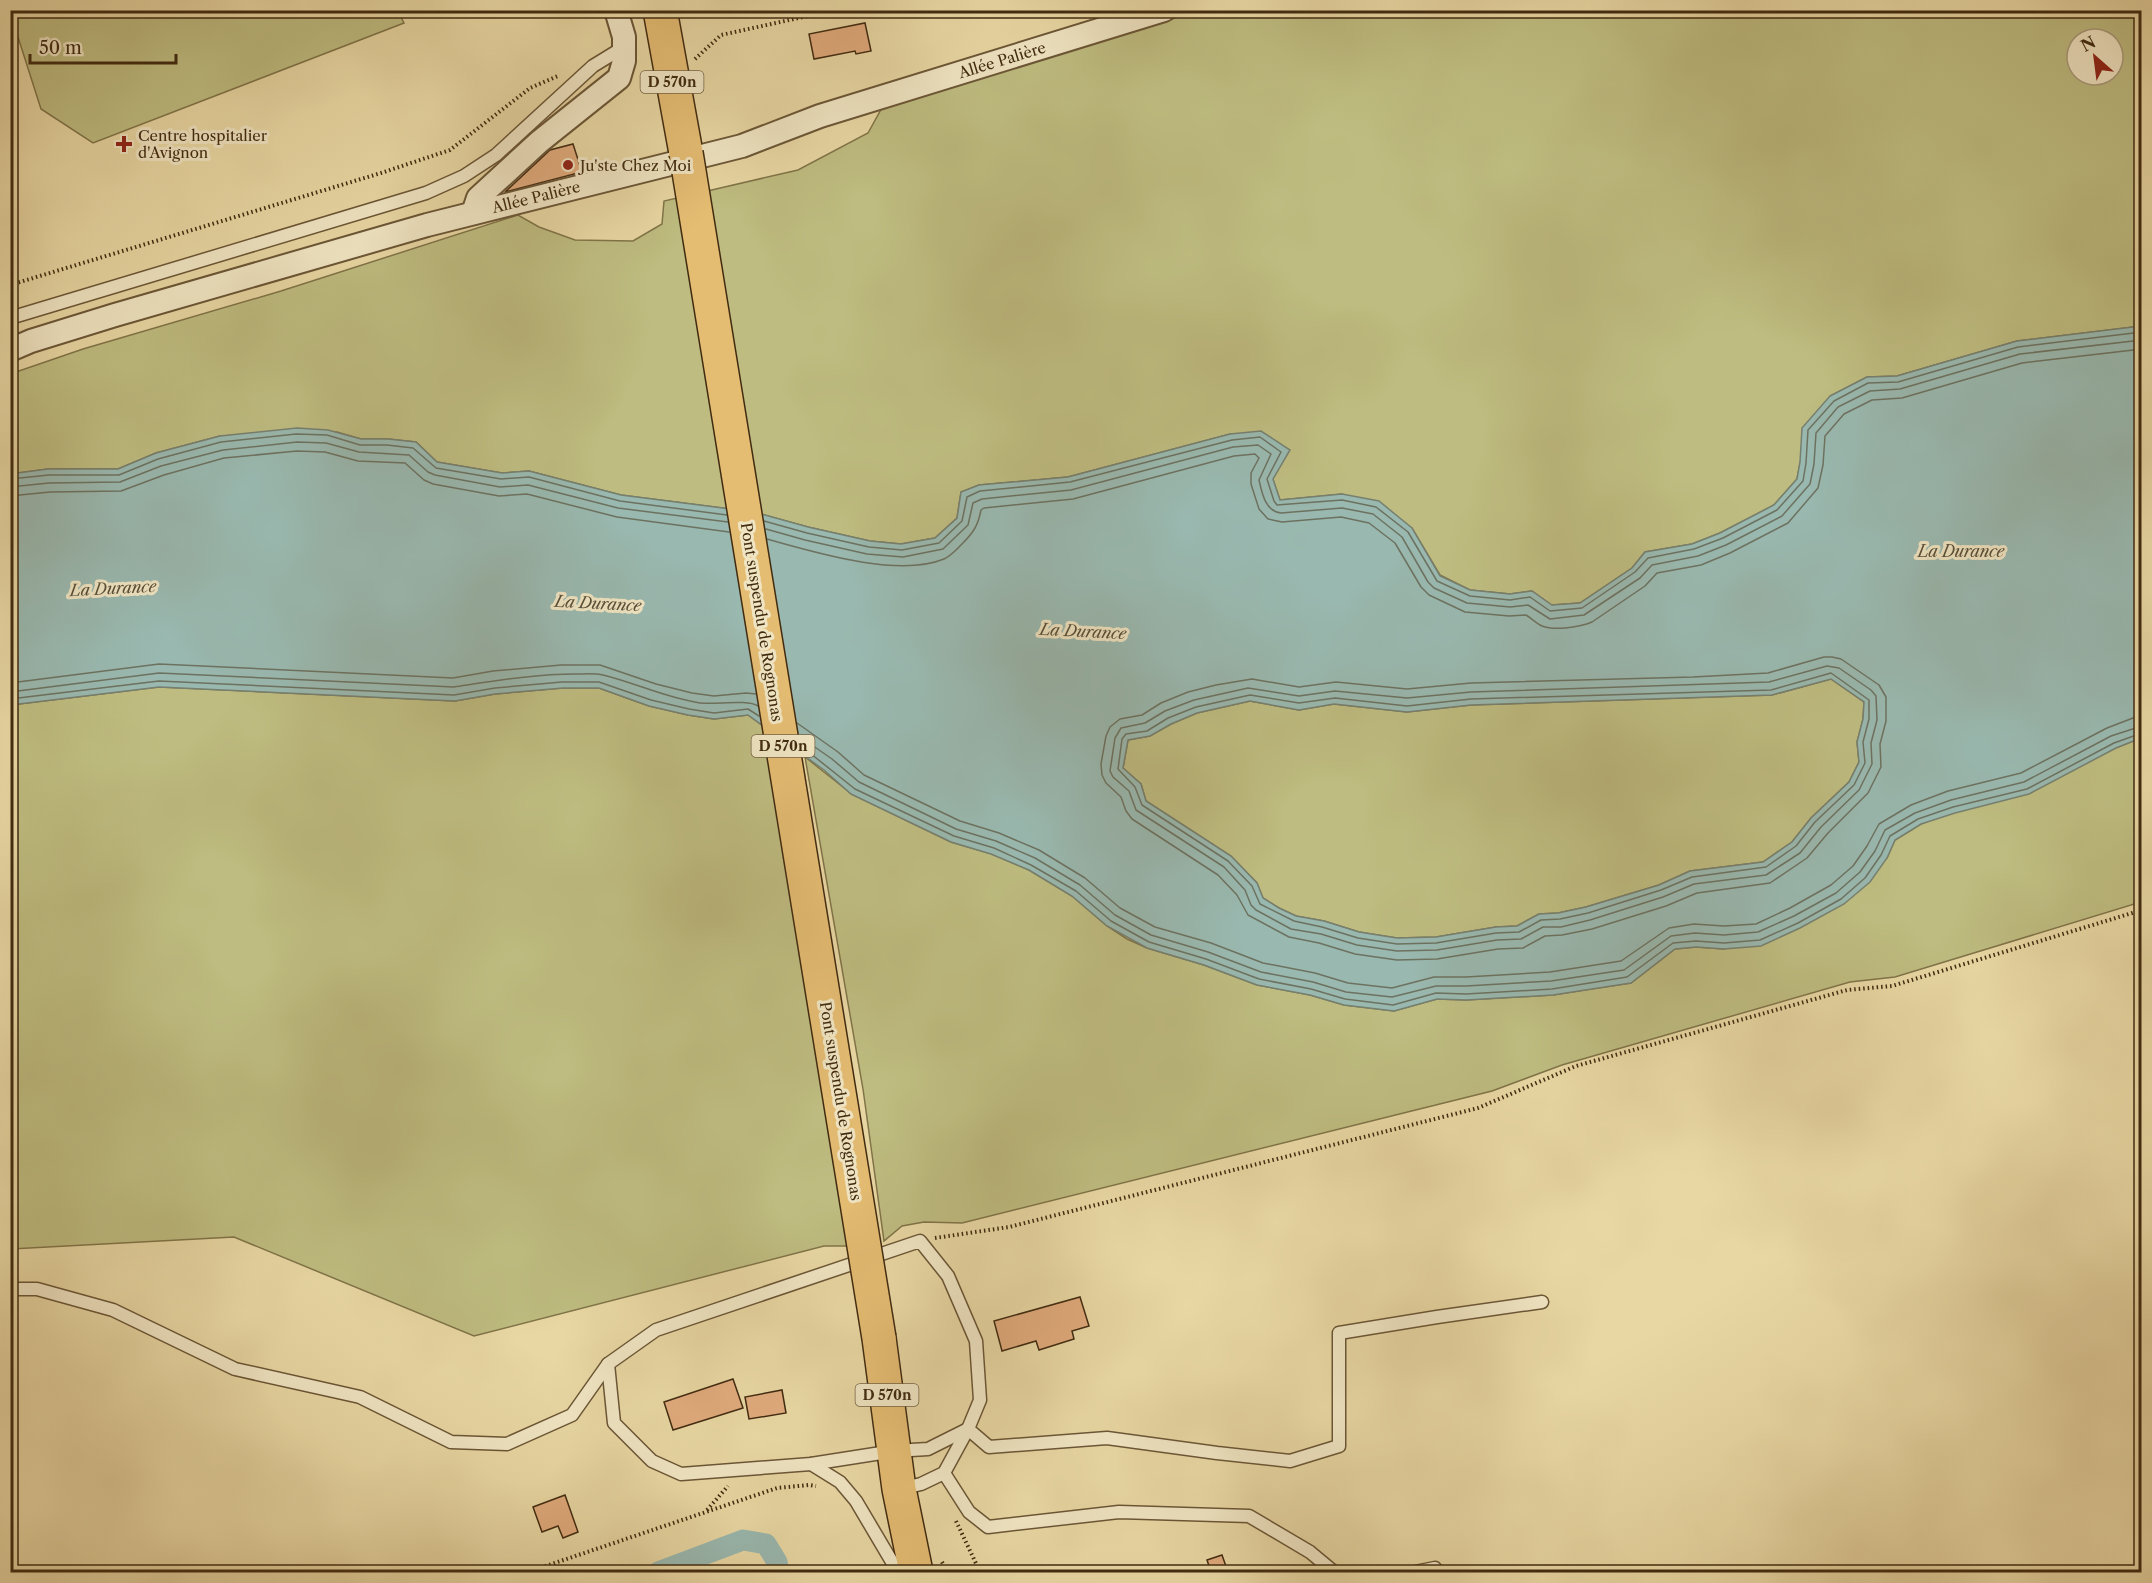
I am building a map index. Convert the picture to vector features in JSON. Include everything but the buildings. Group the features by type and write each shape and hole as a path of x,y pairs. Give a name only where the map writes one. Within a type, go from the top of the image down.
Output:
{"main road":[{"name":"D 570n","path":"660,10 672,79"},
{"name":"Pont suspendu de Rognonas","path":"672,79 686,153 879,1338 894,1451"},
{"name":"D 570n","path":"894,1451 899,1489 916,1572"},
{"name":"D 570n","path":"899,1489 900,1572"}],"street":[{"path":"473,213 478,198 521,158 619,78 624,61 624,37 616,10"},
{"name":"Allée Palière","path":"10,350 31,341 115,315 427,225 742,146 820,116 1164,10"}],"lane":[{"path":"10,318 426,193 464,176 496,155 593,66 624,47"},
{"path":"10,116 10,128"},
{"path":"10,1289 37,1289 112,1310 235,1370 360,1397 451,1442 507,1444 572,1415 608,1364 656,1330 920,1241 948,1276 976,1341 980,1400 968,1429 944,1473 921,1484 899,1489"},
{"path":"968,1429 989,1447 1107,1438 1217,1454 1290,1461 1339,1446 1339,1334 1542,1302"},
{"path":"608,1364 614,1423 652,1461 681,1474 811,1464 894,1451 928,1449 968,1429"},
{"path":"811,1464 840,1482 856,1502 900,1572"},
{"path":"944,1473 969,1512 988,1527 1119,1512 1249,1516 1310,1552 1334,1572"},
{"path":"1415,1572 1435,1568"}],"path":[{"path":"672,79 721,35 835,10"},
{"path":"10,285 450,150 530,88 562,74 585,74"},
{"path":"920,1241 1009,1227 1479,1108 1576,1066 1847,990 1892,986 2142,910"},
{"path":"706,1510 742,1470"},
{"path":"528,1572 706,1510 777,1488 809,1485 826,1488 840,1482"},
{"path":"956,1492 948,1504 980,1572"}],"shaded area":[{"path":"11,10 398,11 404,23 93,143 41,109 10,12"},
{"path":"1198,11 2141,11 2141,326 2017,341 1897,376 1867,377 1830,396 1800,463 1797,479 1774,505 1720,533 1692,544 1645,552 1632,568 1580,603 1551,605 1532,591 1510,594 1470,590 1440,575 1412,528 1342,494 1280,500 1273,480 1230,434 1068,477 979,485 961,492 957,518 935,538 901,544 870,541 754,512 621,495 529,471 502,473 437,462 416,442 361,439 337,432 220,436 156,453 118,469 48,469 11,474 10,374 83,349 281,291 518,215 539,227 575,240 633,241 662,224 664,201 798,170 868,133 883,106"},
{"path":"1831,679 1864,702 1863,719 1857,742 1859,762 1849,782 1811,818 1792,842 1763,862 1690,871 1659,885 1586,907 1558,913 1539,914 1517,926 1496,927 1436,937 1397,938 1359,932 1324,921 1296,916 1279,908 1263,898 1257,883 1231,856 1146,801 1141,784 1123,768 1128,740 1150,736 1197,713 1250,701 1299,710 1334,704 1407,712 1471,705 1772,695"},
{"path":"159,687 455,701 495,694 563,688 599,688 649,706 688,715 714,719 748,715 763,726 851,1246 824,1246 474,1336 234,1237 11,1249 11,705"},
{"path":"2141,738 2141,902 1895,977 1850,982 1562,1065 1492,1091 962,1223 924,1222 902,1226 884,1241 863,1089 805,757 852,794 951,842 992,854 1029,870 1072,896 1107,926 1147,948 1204,965 1257,985 1310,995 1344,1005 1394,1011 1437,999 1466,1000 1553,995 1631,983 1675,949 1696,947 1724,949 1887,858 1895,840 1921,824"}],"water":[{"name":"La Durance","path":"2141,326 2141,738 2116,748 2029,794 1921,824 1895,840 1887,858 1870,882 1844,904 1800,928 1761,946 1675,949 1631,983 1553,995 1466,1000 1437,999 1394,1011 1344,1005 1310,995 1257,985 1204,965 1147,948 1107,926 1072,896 1029,870 991,854 951,842 851,794 824,770 748,715 714,719 688,715 649,706 599,688 563,688 495,694 455,701 159,687 11,705 10,474 48,469 118,469 156,453 220,436 297,428 328,430 361,439 416,442 437,462 502,473 529,471 621,495 754,512 870,541 901,544 935,538 957,518 961,492 979,485 1068,477 1230,434 1261,431 1290,450 1273,479 1280,500 1342,494 1379,501 1412,528 1440,576 1470,590 1510,594 1532,591 1552,605 1580,603 1632,568 1645,552 1692,544 1720,533 1774,505 1797,479 1802,428 1830,396 1867,377 1897,376 2017,341","holes":["1831,679 1864,702 1863,719 1857,742 1859,762 1849,782 1811,818 1792,842 1763,862 1690,871 1659,885 1586,907 1558,913 1539,914 1517,926 1496,927 1436,937 1397,938 1359,932 1324,921 1296,916 1279,908 1263,898 1257,883 1231,856 1146,801 1141,784 1123,768 1128,740 1150,736 1197,713 1250,701 1299,710 1334,704 1407,712 1471,705 1772,695"]}],"waterway":[{"path":"658,1572 743,1540 766,1544 777,1562 779,1572"}],"place":[{"name":"Centre hospitalier d'Avignon","path":"124,144"},
{"name":"Ju'ste Chez Moi","path":"568,165"}]}
